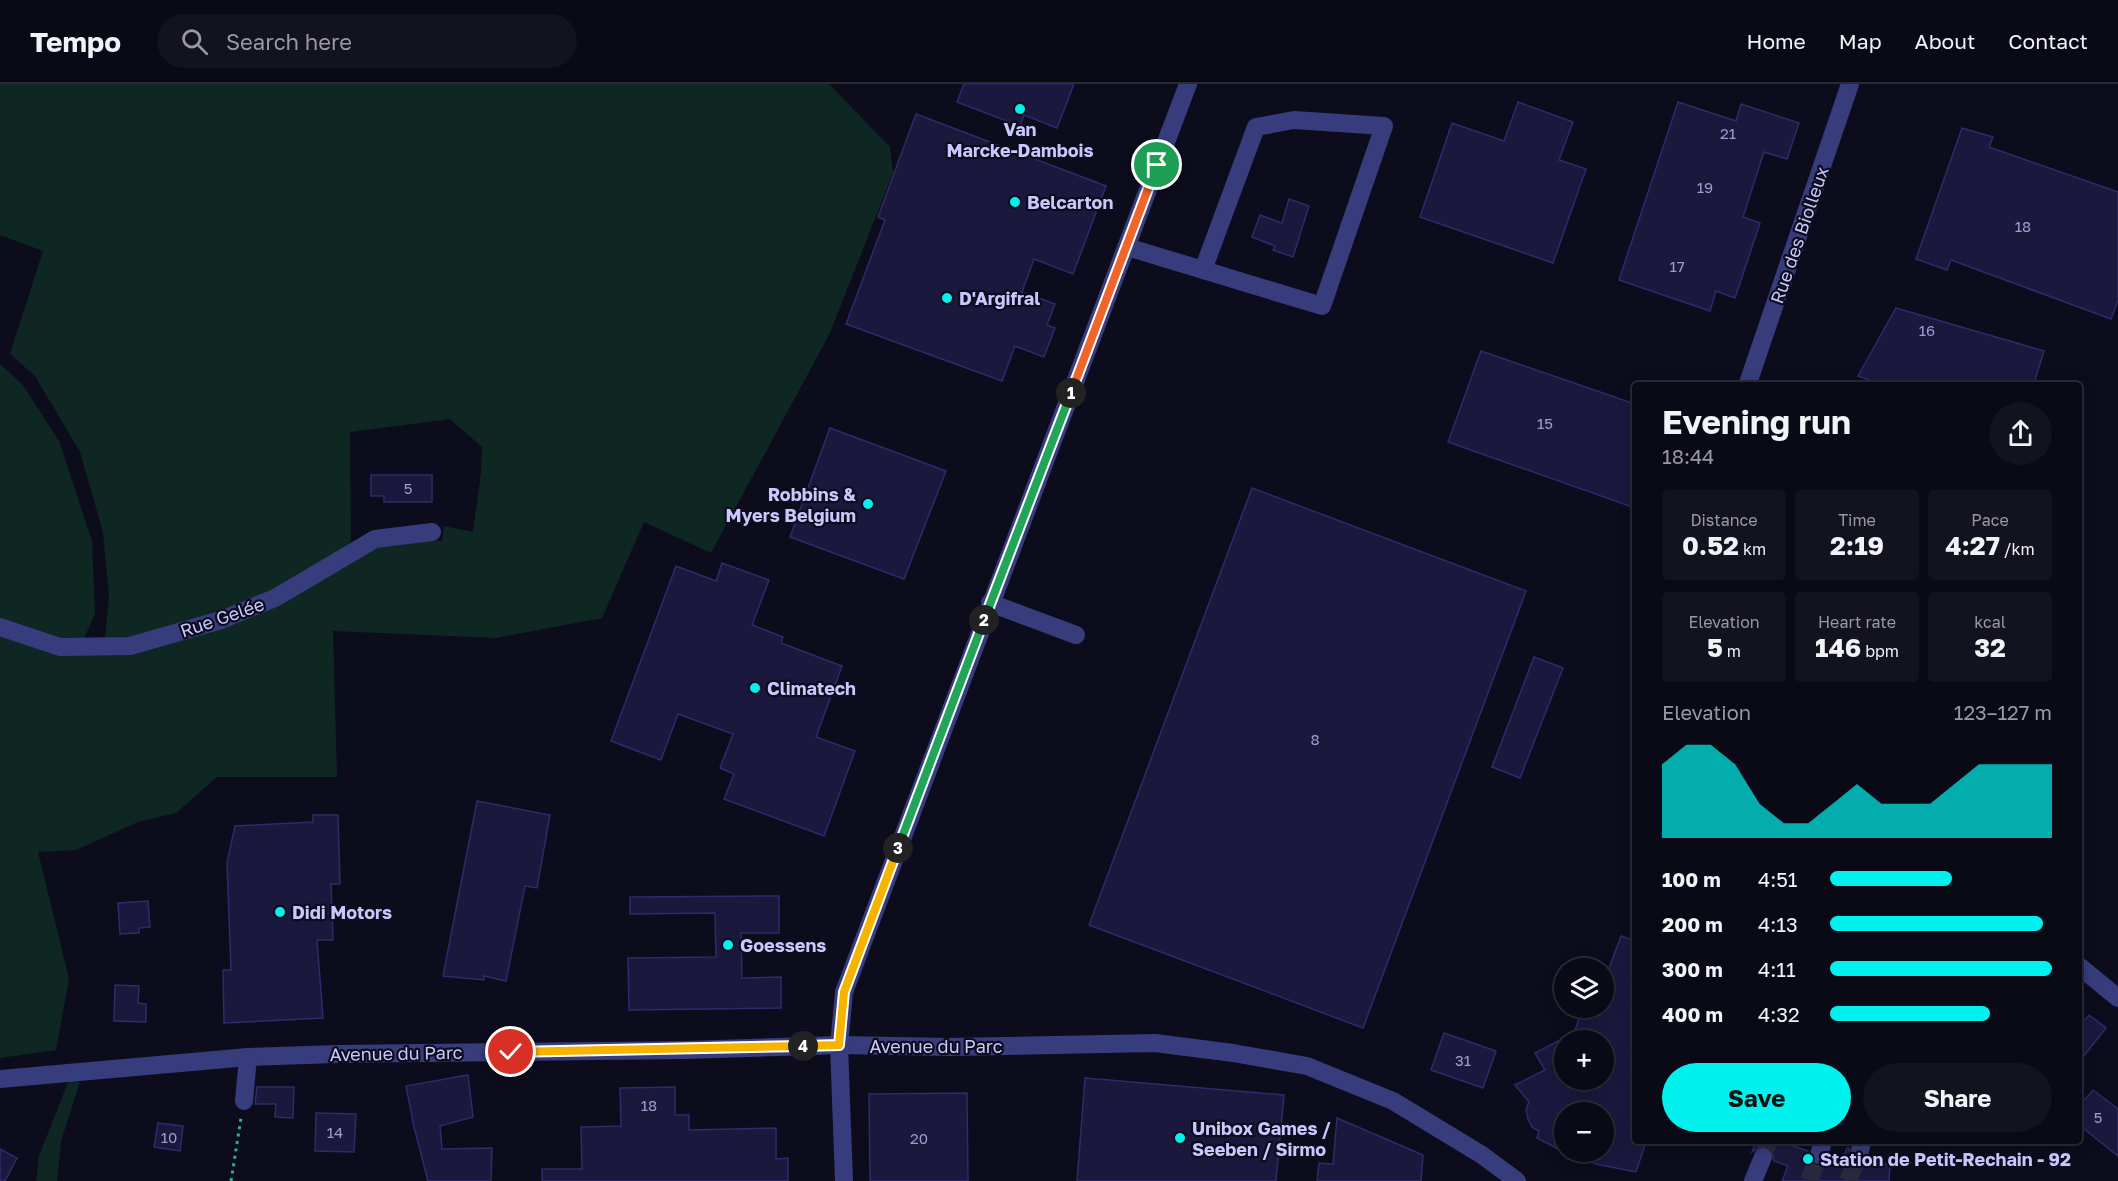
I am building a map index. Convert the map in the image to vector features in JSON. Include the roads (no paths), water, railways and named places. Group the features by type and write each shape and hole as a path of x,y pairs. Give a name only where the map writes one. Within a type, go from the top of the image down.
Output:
{"street":[{"path":"844,1181 839,1045 844,992 1188,84"},
{"name":"Rue des Biolleux","path":"1748,382 1850,84"},
{"path":"1127,247 1203,270 1322,306 1384,126 1294,120 1256,127 1203,270"},
{"name":"Rue Gelée","path":"0,627 60,647 130,646 221,620 275,598 375,539 432,532"},
{"path":"990,603 1076,634"},
{"path":"2082,968 2118,998"},
{"name":"Avenue du Parc","path":"0,1079 248,1057 839,1045 950,1047 1155,1043 1307,1066 1393,1101 1498,1174 1517,1181"},
{"path":"244,1101 248,1057"},
{"path":"1753,1181 1763,1157"}],"tunnel":[{"path":"1763,1157 1768,1144"},
{"path":"1848,1181 1860,1151"},
{"path":"1809,1181 1819,1155"}],"place":[{"name":"Van Marcke-Dambois","path":"1020,109"},
{"name":"Belcarton","path":"1015,202"},
{"name":"D'Argifral","path":"947,298"},
{"name":"Robbins & Myers Belgium","path":"868,504"},
{"name":"Climatech","path":"755,688"},
{"name":"Didi Motors","path":"280,912"},
{"name":"Goessens","path":"728,945"},
{"name":"Unibox Games / Seeben / Sirmo","path":"1180,1138"},
{"name":"Station de Petit-Rechain - 92","path":"1808,1159"}]}
